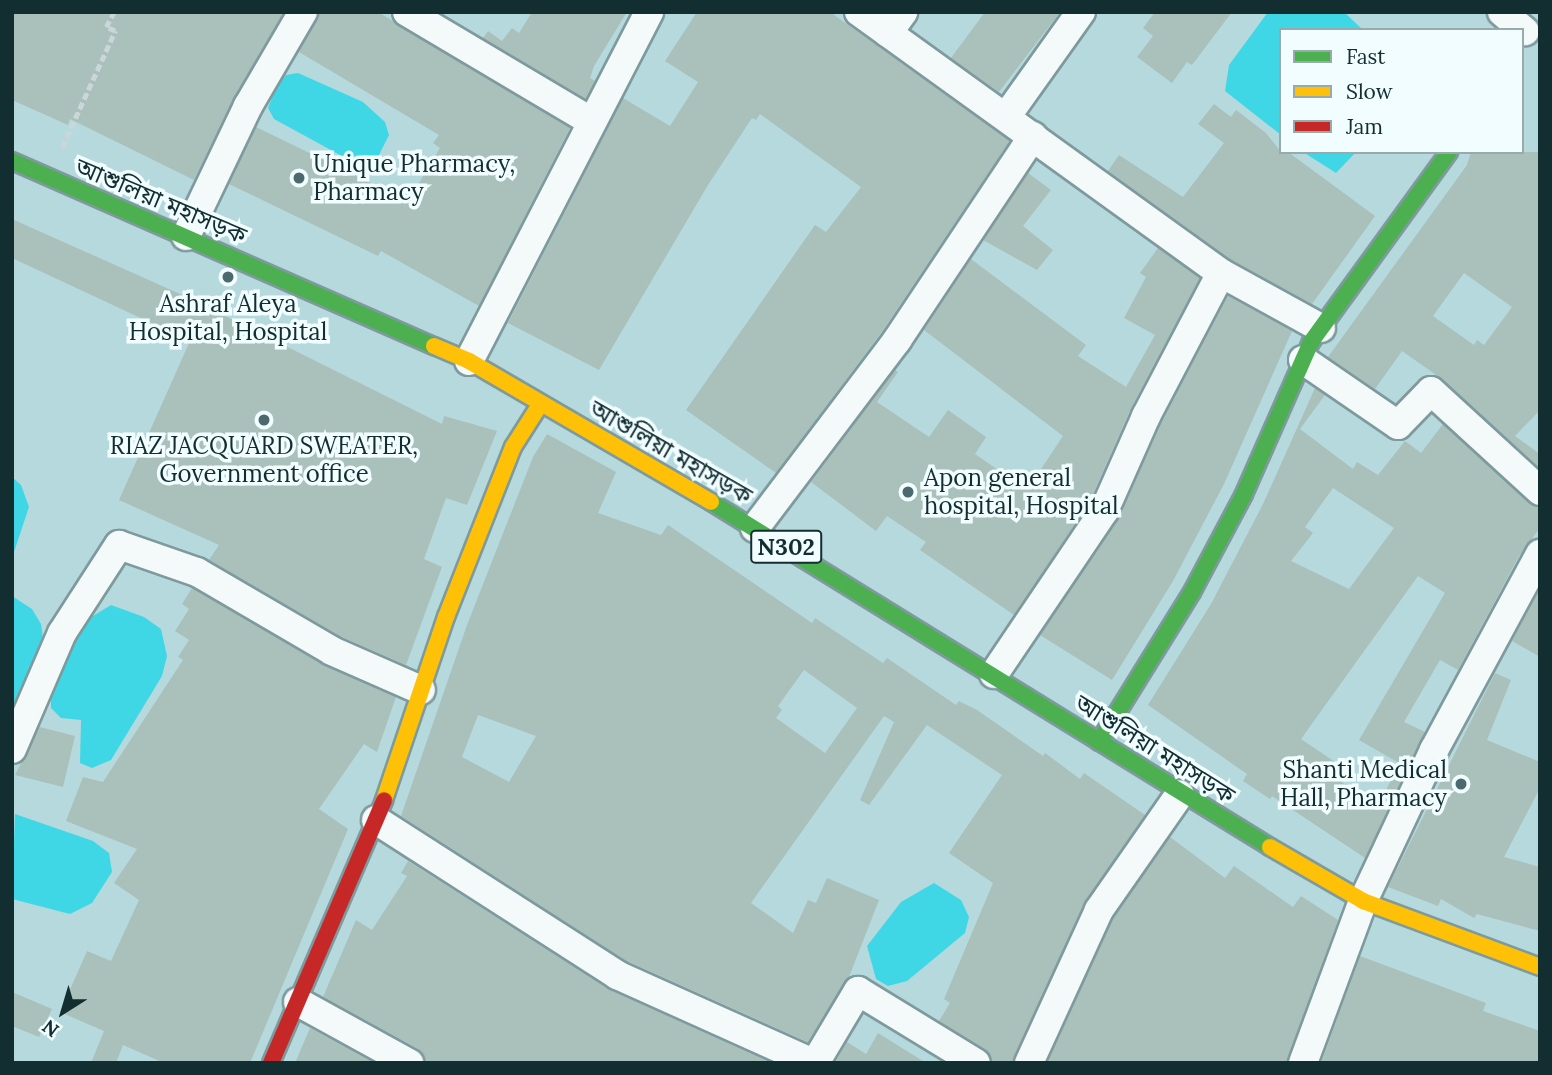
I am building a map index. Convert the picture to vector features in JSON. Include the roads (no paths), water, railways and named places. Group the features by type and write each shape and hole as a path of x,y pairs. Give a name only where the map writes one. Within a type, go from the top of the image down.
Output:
{"main road":[{"path":"1099,742 1212,555 1244,494 1303,360 1321,328 1448,154"},
{"name":"আশুলিয়া মহাসড়ক","path":"12,161 469,360 755,528 994,674 1180,794 1363,901 1540,967"},
{"path":"271,1063 376,820 421,690 513,447 541,403"}],"street":[{"path":"186,236 248,106 303,12"},
{"path":"469,360 649,12"},
{"path":"859,12 895,22 1006,117 1221,273 1321,328"},
{"path":"1006,117 1081,12"},
{"path":"1502,12 1527,27"},
{"path":"405,13 592,122"},
{"path":"755,528 897,340 1033,136"},
{"path":"994,674 1104,511 1146,416 1221,273"},
{"path":"1303,360 1398,425 1431,391 1540,491"},
{"path":"12,749 62,633 119,545 197,572 332,651 421,690"},
{"path":"1303,1063 1363,901 1434,750 1540,554"},
{"path":"1029,1063 1099,911 1180,794"},
{"path":"376,820 617,975 814,1063 858,991 976,1063"},
{"path":"298,1002 409,1063"}],"water":[{"path":"1268,12 1344,12 1361,28 1279,28 1279,133 1225,91 1229,65"},
{"path":"298,73 363,102 385,122 389,135 377,159 366,164 351,161 274,119 268,108 277,85 286,75"},
{"path":"1306,154 1354,154 1336,173"},
{"path":"12,477 21,485 29,507 12,558"},
{"path":"12,596 32,609 41,624 44,645 12,725"},
{"path":"111,605 144,617 161,629 167,656 162,676 111,760 92,768 80,763 81,720 61,718 51,708 51,693 56,669 83,622"},
{"path":"15,814 93,841 109,853 112,872 92,903 70,914 12,899"},
{"path":"934,883 961,900 969,917 965,933 907,981 888,986 876,979 867,946 901,902"}],"place":[{"name":"Unique Pharmacy, Pharmacy","path":"299,178"},
{"name":"Ashraf Aleya Hospital, Hospital","path":"228,277"},
{"name":"RIAZ JACQUARD SWEATER, Government office","path":"264,420"},
{"name":"Apon general hospital, Hospital","path":"908,492"},
{"name":"Shanti Medical Hall, Pharmacy","path":"1461,784"}]}
